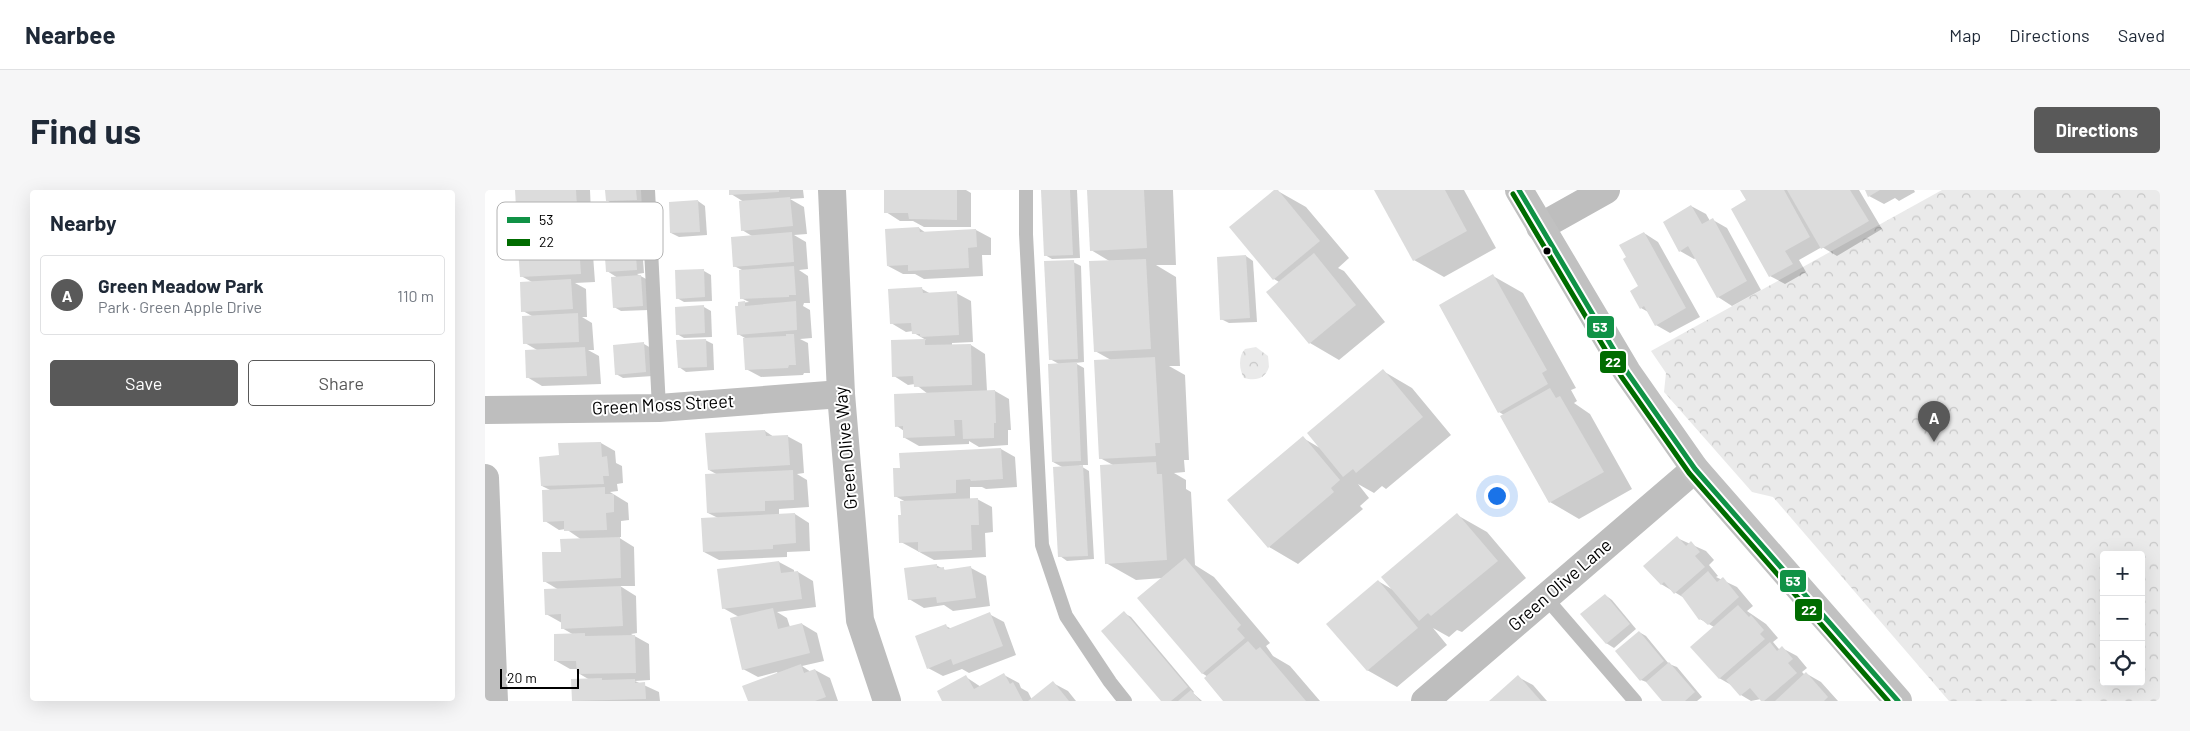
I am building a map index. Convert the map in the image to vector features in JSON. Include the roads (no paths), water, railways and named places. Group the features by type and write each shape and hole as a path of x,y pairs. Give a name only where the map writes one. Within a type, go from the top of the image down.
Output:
{"street":[{"name":"Green Olive Way","path":"832,190 841,394 860,620 887,701"},
{"path":"1519,190 1627,372 1695,469 1898,701"},
{"path":"1540,226 1605,190"},
{"name":"Green Moss Street","path":"485,410 659,408 841,394"},
{"name":"Green Olive Lane","path":"1425,701 1695,469"},
{"path":"485,478 494,701"}],"lane":[{"path":"1026,190 1025,234 1042,545 1066,616 1125,701"},
{"path":"652,260 659,408"},
{"path":"1546,598 1635,701"}],"place":[{"name":"Green Meadow Park","path":"1934,442"}]}
